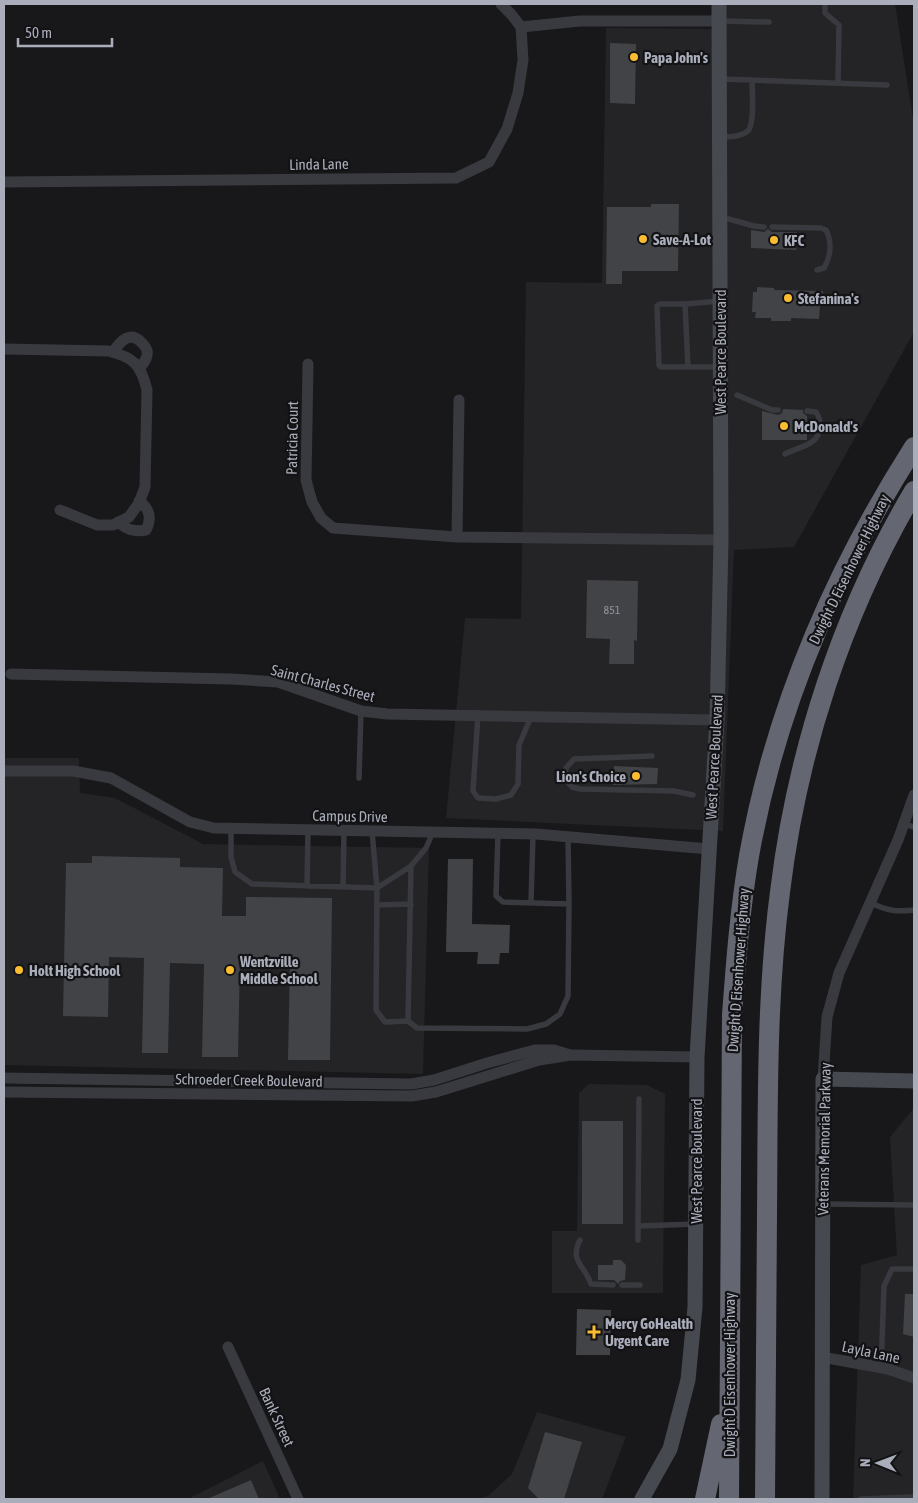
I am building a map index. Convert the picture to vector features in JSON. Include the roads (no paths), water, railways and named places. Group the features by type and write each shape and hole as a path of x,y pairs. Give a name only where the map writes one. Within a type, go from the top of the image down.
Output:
{"highway":[{"name":"Dwight D Eisenhower Highway","path":"729,1499 732,1014 737,946 749,855 770,766 797,680 814,636 857,546 892,482 914,447"},
{"name":"Dwight D Eisenhower Highway","path":"765,1499 770,1016 775,938 786,847 805,756 831,670 866,584 914,491"},
{"path":"705,1499 729,1383"}],"main road":[{"name":"West Pearce Boulevard","path":"642,1499 670,1449 688,1380 695,1307 697,1057 717,720 720,540 718,4"},
{"path":"823,1079 914,1081"},
{"name":"Veterans Memorial Parkway","path":"822,1499 823,1079"}],"street":[{"path":"500,4 521,27 580,21 719,21"},
{"name":"Linda Lane","path":"4,182 456,178 489,162 507,129 518,93 524,60 521,27"},
{"path":"113,352 120,342 128,337 138,338 147,348 148,354 140,369"},
{"path":"4,349 113,352 123,354 133,361 143,376 147,390 145,487 140,501 128,517 113,525 97,525 60,510"},
{"name":"Patricia Court","path":"308,364 306,480 312,502 320,518 333,528 457,537 720,540"},
{"path":"457,537 459,400"},
{"path":"118,522 125,528 136,532 146,530 150,521 148,510 140,501"},
{"name":"Saint Charles Street","path":"11,674 231,679 278,682 361,711 387,714 717,720"},
{"name":"Campus Drive","path":"4,771 73,771 111,778 190,822 214,828 533,834 709,849"},
{"name":"Veterans Memorial Parkway","path":"823,1079 827,1017 839,973 909,826 914,800"},
{"name":"Schroeder Creek Boulevard","path":"4,1078 411,1084 434,1080 536,1050 554,1050 571,1055"},
{"name":"Schroeder Creek Boulevard","path":"4,1092 412,1096 436,1092 539,1060 571,1055 697,1057"},
{"path":"487,1063 490,1075"},
{"name":"Bank Street","path":"228,1347 298,1499"},
{"name":"Layla Lane","path":"822,1357 881,1368 914,1378"}],"lane":[{"path":"825,4 825,13 839,25 838,82"},
{"path":"719,21 769,22"},
{"path":"719,79 887,85"},
{"path":"719,137 743,134 749,130 752,122 752,80"},
{"path":"729,219 754,226 764,226"},
{"path":"772,227 820,228 826,230 830,237 829,259 824,268 817,270"},
{"path":"720,301 660,304 658,306 659,365 661,367 720,367"},
{"path":"685,304 688,367"},
{"path":"737,395 772,410 778,410"},
{"path":"785,454 816,440 820,435 820,418 816,412 807,411"},
{"path":"359,778 361,711"},
{"path":"478,716 473,791 478,798 496,799 511,795 518,784 519,745 531,716"},
{"path":"652,756 574,759 566,768 566,780 572,787 580,789 674,791 693,795"},
{"path":"231,829 231,857 235,872 252,884 377,888 411,866 426,848 434,832"},
{"path":"307,886 308,830"},
{"path":"343,887 344,831"},
{"path":"372,831 377,888 376,1010 385,1022 408,1021 417,1028 527,1029 546,1024 560,1014 568,996 568,837"},
{"path":"498,833 496,896 503,902 569,904"},
{"path":"531,903 533,834"},
{"path":"408,1021 411,866"},
{"path":"871,903 897,912 914,910"},
{"path":"377,905 411,904"},
{"path":"638,1240 639,1099"},
{"path":"823,1204 914,1205"},
{"path":"638,1226 696,1224"},
{"path":"580,1240 576,1247 576,1257 579,1265 586,1271 591,1284 613,1285"},
{"path":"881,1368 884,1286 892,1269 914,1269"},
{"path":"622,1285 640,1285"},
{"path":"861,1499 914,1497"}],"place":[{"name":"Papa John's","path":"634,57"},
{"name":"Save-A-Lot","path":"643,239"},
{"name":"KFC","path":"774,240"},
{"name":"Stefanina's","path":"788,298"},
{"name":"McDonald's","path":"784,426"},
{"name":"Lion's Choice","path":"636,776"},
{"name":"Holt High School","path":"19,970"},
{"name":"Wentzville Middle School","path":"230,970"},
{"name":"Mercy GoHealth Urgent Care","path":"594,1332"}]}
